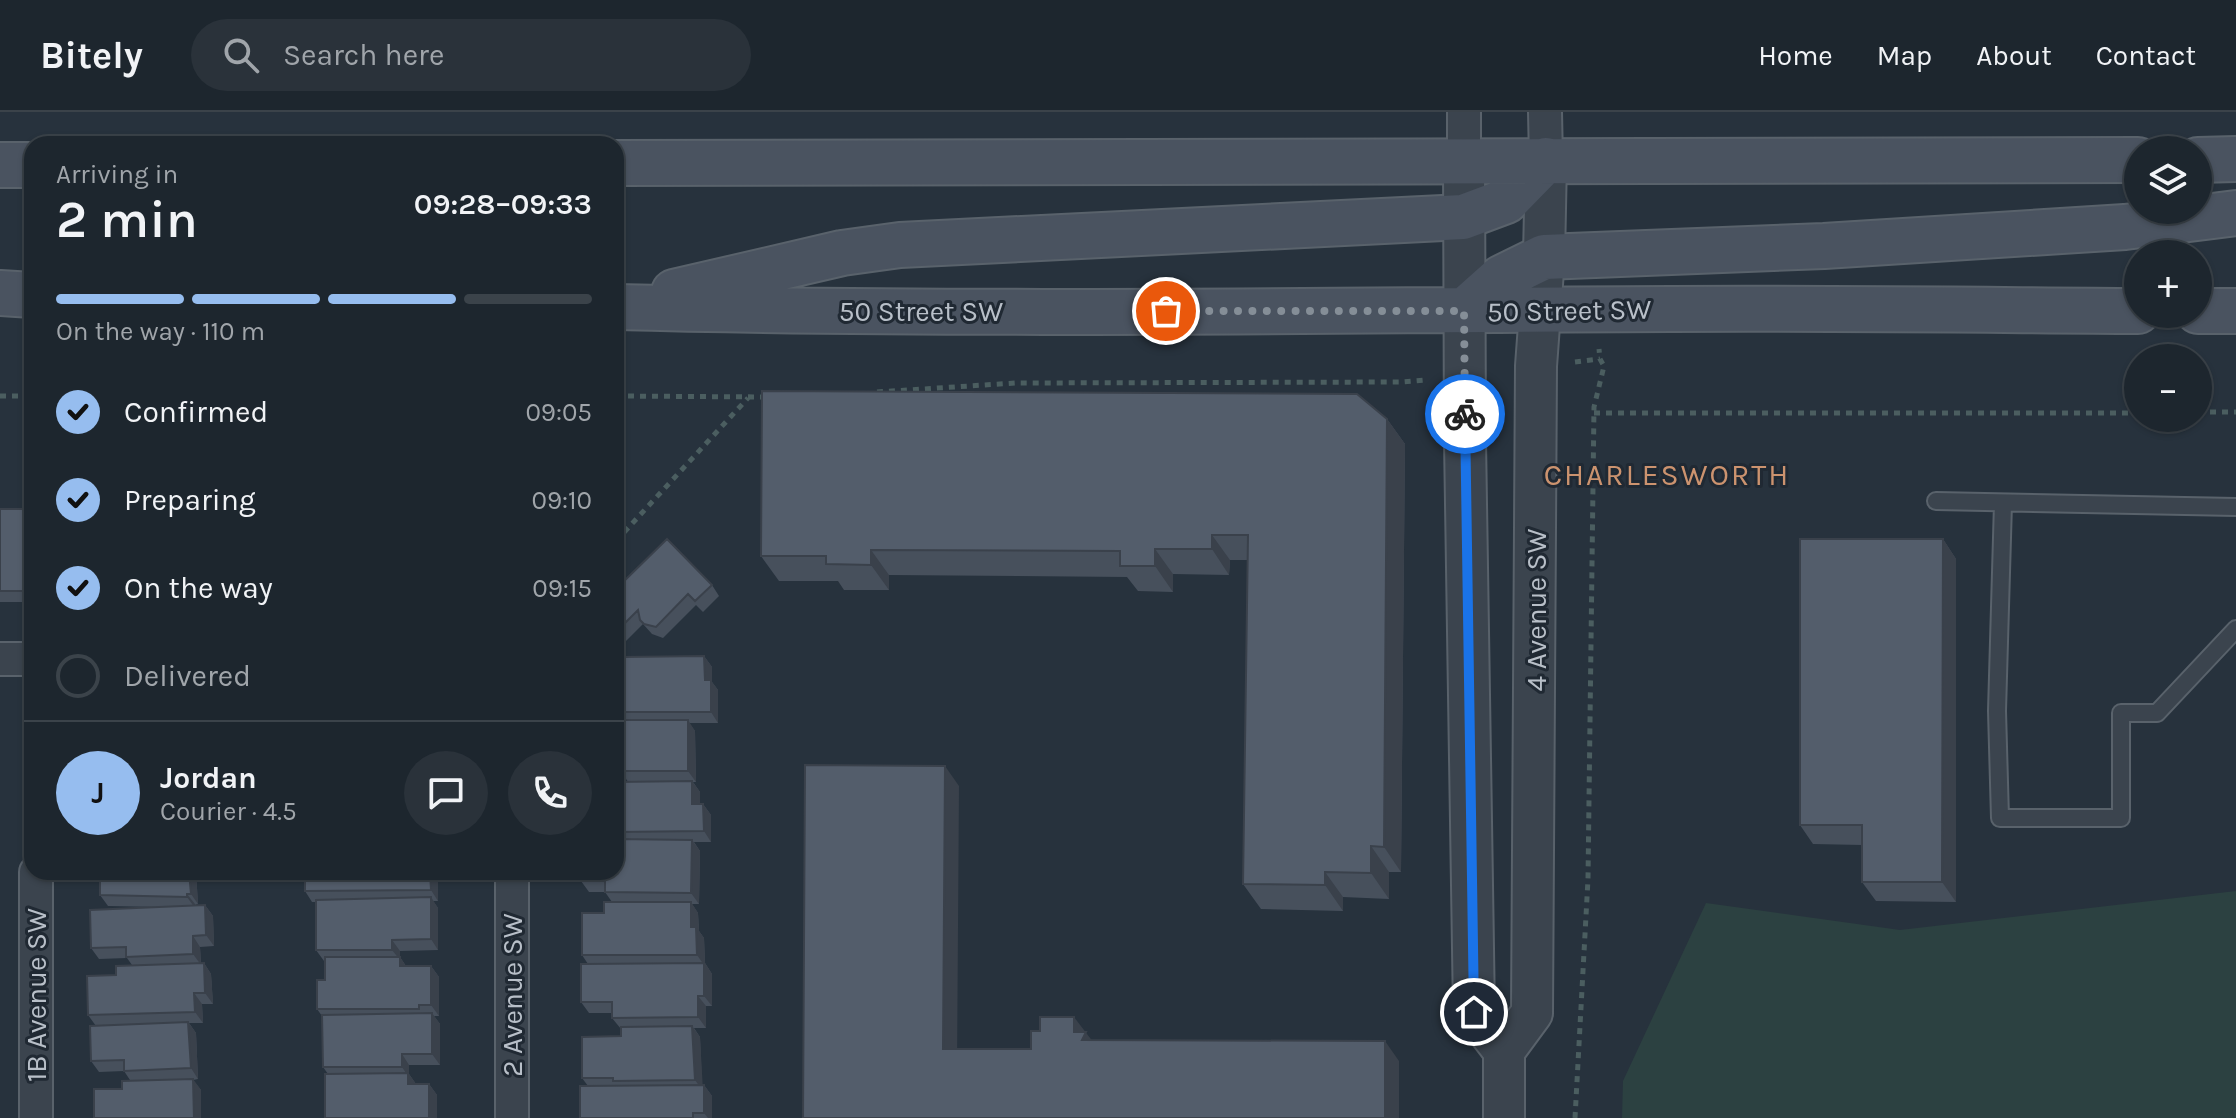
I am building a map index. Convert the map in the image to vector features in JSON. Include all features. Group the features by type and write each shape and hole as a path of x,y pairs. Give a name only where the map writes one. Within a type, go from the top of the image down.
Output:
{"main road":[{"path":"2212,160 2236,159"},
{"path":"624,304 842,253 900,245 1463,217 1506,201 1546,160"},
{"path":"624,163 2124,160"},
{"path":"0,165 24,165"},
{"path":"1464,311 1501,278 1544,257 2125,227 2236,213"},
{"path":"0,293 24,294"},
{"name":"50 Street SW","path":"624,306 756,310 2124,311"},
{"path":"2212,311 2236,311"}],"street":[{"path":"1464,112 1474,1012 1504,1051 1504,1118"},
{"path":"1545,112 1546,160"},
{"name":"4 Avenue SW","path":"1504,1051 1532,1013 1536,366 1544,257 1546,160"},
{"path":"0,659 24,659"},
{"name":"1B Avenue SW","path":"36,880 36,1118"},
{"name":"2 Avenue SW","path":"512,880 512,1118"}],"lane":[{"path":"1936,501 2236,507"},
{"path":"2003,503 1997,711 2000,818 2121,818 2121,713 2157,713 2236,629"}],"path":[{"path":"1575,1118 1588,879 1594,413 1604,366 1600,359"},
{"path":"865,393 1015,383 1419,380"},
{"path":"0,396 24,396"},
{"path":"624,396 779,397"},
{"path":"624,532 748,398"},
{"path":"2212,412 2236,412"},
{"path":"1594,413 2124,413"}],"green space":[{"path":"2236,891 2236,1118 1622,1118 1623,1081 1706,903 1900,930"}],"building":[{"path":"762,391 1357,394 1387,419 1384,847 1371,846 1371,873 1325,872 1325,885 1243,884 1248,535 1212,535 1212,549 1155,549 1155,566 1120,566 1120,551 871,550 871,565 826,564 826,556 761,556"},
{"path":"0,509 24,509 24,591 0,591"},
{"path":"667,539 712,585 695,601 688,594 656,627 644,624 638,610 624,624 624,581"},
{"path":"1800,539 1943,539 1942,882 1862,882 1862,825 1800,825"},
{"path":"704,656 705,680 711,680 711,712 624,712 624,657"},
{"path":"624,720 688,720 688,771 624,771"},
{"path":"805,765 945,766 943,1049 1031,1049 1031,1031 1040,1031 1040,1017 1074,1017 1074,1032 1086,1032 1082,1040 1385,1041 1385,1118 803,1118"},
{"path":"692,781 692,804 703,804 704,831 624,832 624,782"},
{"path":"624,839 692,840 691,893 605,892 605,881 581,881 624,880"},
{"path":"100,880 190,880 191,894 187,897 100,895"},
{"path":"305,880 430,880 431,890 305,891"},
{"path":"431,897 431,939 392,940 392,950 316,950 316,900"},
{"path":"604,902 691,902 691,927 696,927 697,955 582,955 582,913 604,913"},
{"path":"205,905 206,935 193,936 193,954 126,957 126,947 91,948 90,910"},
{"path":"325,957 400,957 400,966 431,966 431,1005 419,1005 419,1009 317,1009 317,980 325,980"},
{"path":"204,963 205,993 194,993 195,1012 88,1015 87,976 116,975 116,966"},
{"path":"704,963 704,996 698,996 698,1017 612,1018 612,1002 581,1002 581,964"},
{"path":"432,1013 432,1054 402,1054 402,1067 323,1067 322,1015"},
{"path":"188,1022 191,1068 124,1071 124,1060 91,1061 90,1026"},
{"path":"692,1026 695,1080 613,1081 613,1078 582,1078 582,1037 621,1036 621,1027"},
{"path":"408,1073 408,1084 429,1084 429,1118 325,1118 325,1074"},
{"path":"193,1079 194,1118 94,1118 94,1089 122,1089 122,1081"},
{"path":"704,1085 704,1113 693,1113 693,1118 580,1118 580,1086"}],"way so far":[{"path":"1166,311 1464,311 1465,414"}],"district":[{"name":"CHARLESWORTH","path":"1667,475"}],"route":[{"path":"1465,414 1474,1012"}]}
